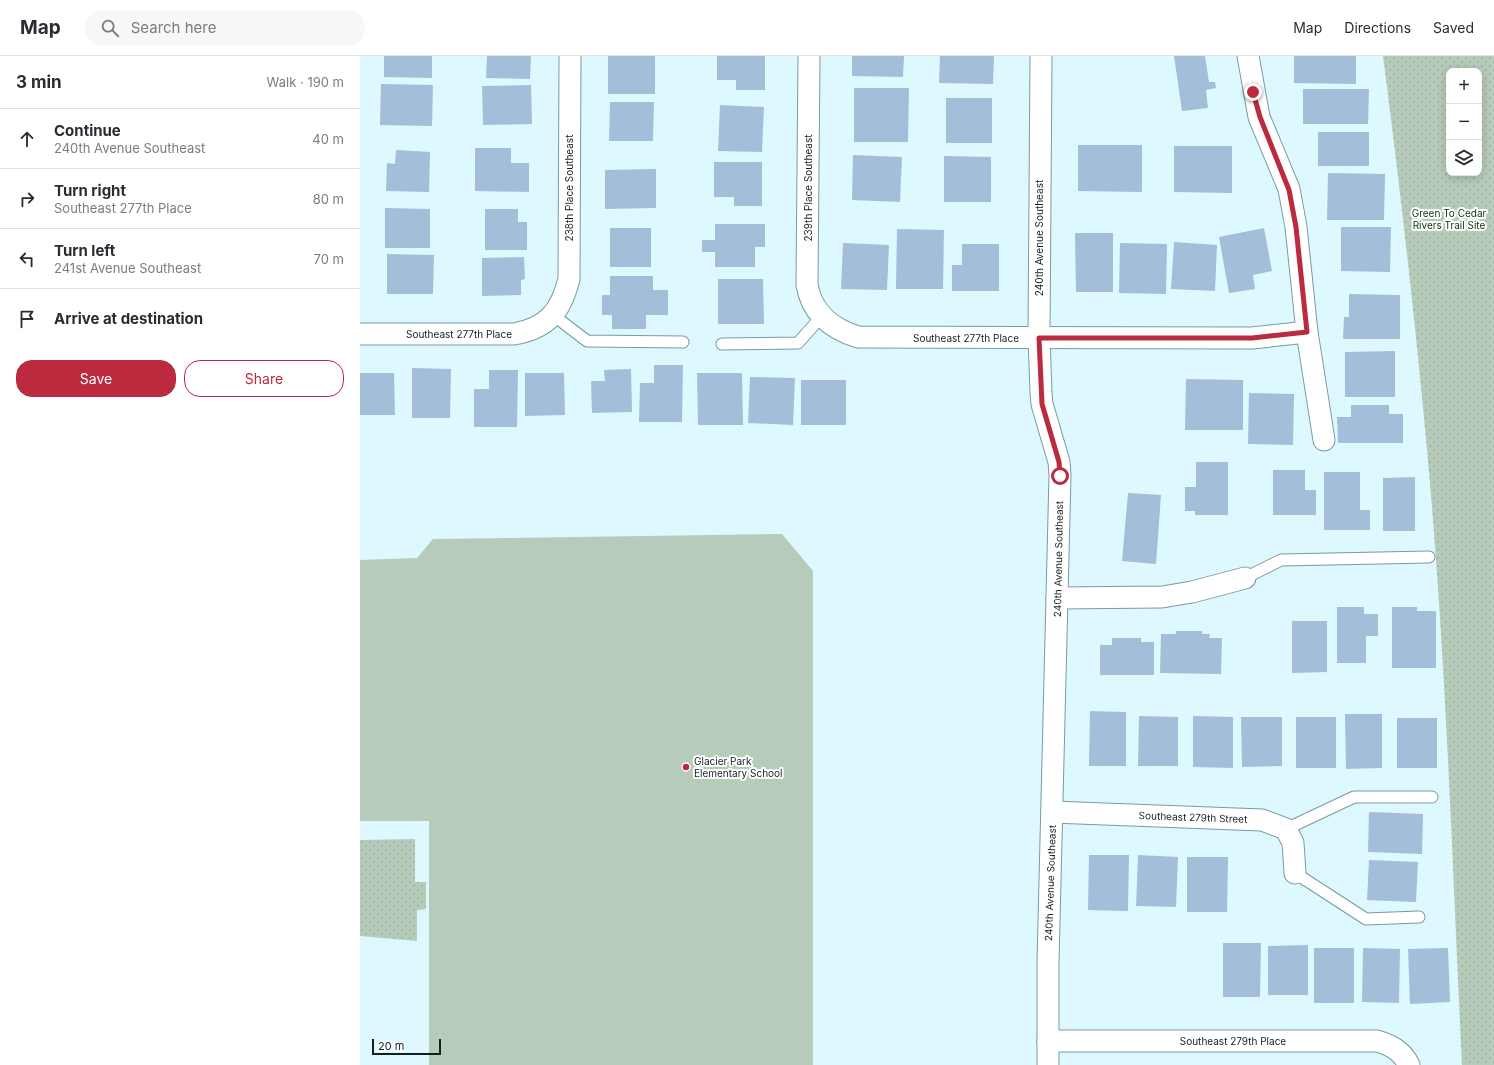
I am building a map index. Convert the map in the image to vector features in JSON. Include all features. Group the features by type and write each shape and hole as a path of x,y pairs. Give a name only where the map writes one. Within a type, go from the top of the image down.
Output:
{"street":[{"name":"238th Place Southeast","path":"553,315 562,303 569,279 570,56"},
{"name":"239th Place Southeast","path":"809,56 807,286 809,296 821,317"},
{"name":"240th Avenue Southeast","path":"1041,56 1039,338 1042,404 1059,462 1060,476 1048,1065"},
{"path":"1248,56 1260,117 1289,190 1296,227 1307,332 1324,440"},
{"name":"Southeast 277th Place","path":"360,334 514,334 530,331 553,315"},
{"name":"Southeast 277th Place","path":"821,317 832,326 858,337 1252,338 1307,332"},
{"path":"1057,598 1162,597 1192,592 1245,578"},
{"name":"Southeast 279th Street","path":"1052,812 1262,820 1286,829"},
{"path":"1286,829 1293,842 1294,873"},
{"name":"Southeast 279th Place","path":"1048,1041 1377,1041 1390,1045 1400,1052 1409,1065"}],"lane":[{"path":"553,315 587,341 683,342"},
{"path":"722,344 798,343 821,317"},
{"path":"1245,578 1281,560 1429,557"},
{"path":"1286,829 1354,797 1432,797"},
{"path":"1294,873 1366,919 1419,918"}],"green space":[{"name":"Green To Cedar Rivers Trail Site","path":"1383,56 1494,56 1494,1065 1462,1065 1444,681 1434,527 1401,204"},
{"path":"782,534 813,571 813,1065 429,1065 429,821 360,821 360,560 417,558 433,539"},
{"path":"415,839 415,882 426,882 426,909 417,910 417,941 360,936 360,840"}],"building":[{"path":"384,56 432,56 432,78 384,77"},
{"path":"487,56 531,56 530,79 486,78"},
{"path":"608,56 655,56 655,94 608,94"},
{"path":"717,56 765,56 765,90 736,90 736,80 717,80"},
{"path":"852,56 904,56 903,77 852,76"},
{"path":"940,56 994,56 993,84 939,83"},
{"path":"1174,56 1205,56 1209,82 1215,82 1216,88 1206,90 1208,108 1182,111"},
{"path":"1294,56 1356,56 1356,84 1294,83"},
{"path":"381,84 433,85 432,126 380,125"},
{"path":"531,85 532,124 483,125 482,86"},
{"path":"854,88 909,88 908,142 854,142"},
{"path":"1303,89 1369,89 1368,124 1303,124"},
{"path":"946,98 992,98 992,143 946,143"},
{"path":"610,102 654,102 653,141 609,141"},
{"path":"720,105 764,107 762,152 718,151"},
{"path":"1318,132 1369,132 1369,166 1318,166"},
{"path":"1078,145 1142,145 1142,192 1078,191"},
{"path":"1174,146 1232,146 1232,193 1174,192"},
{"path":"475,148 511,148 511,163 529,163 529,192 475,191"},
{"path":"396,150 430,152 429,192 386,191 387,163 395,164"},
{"path":"853,155 902,157 900,202 852,200"},
{"path":"944,156 991,157 991,202 944,202"},
{"path":"714,162 762,162 762,206 734,206 734,197 714,197"},
{"path":"656,169 656,208 605,209 605,170"},
{"path":"1328,173 1385,174 1384,220 1327,220"},
{"path":"385,208 430,209 430,248 385,248"},
{"path":"485,209 518,209 518,222 527,222 527,250 485,250"},
{"path":"715,224 765,224 765,247 755,247 755,267 715,267 715,252 702,252 702,240 715,240"},
{"path":"1341,227 1391,227 1390,272 1341,271"},
{"path":"610,228 651,228 651,267 610,267"},
{"path":"1264,228 1272,271 1253,275 1255,289 1229,293 1219,237"},
{"path":"897,229 944,230 943,289 896,289"},
{"path":"1075,233 1113,233 1113,292 1076,292"},
{"path":"1174,242 1217,245 1215,291 1171,289"},
{"path":"843,243 889,245 887,290 841,289"},
{"path":"1120,243 1167,244 1166,294 1119,293"},
{"path":"962,244 999,244 999,291 952,291 952,265 962,265"},
{"path":"387,254 434,255 433,294 387,294"},
{"path":"524,257 525,279 521,280 521,295 482,296 482,258"},
{"path":"610,276 653,276 653,290 668,290 668,315 646,315 646,329 612,329 612,315 602,315 602,295 610,295"},
{"path":"718,279 763,279 764,324 718,324"},
{"path":"1349,294 1400,295 1400,339 1343,339 1344,317 1349,317"},
{"path":"1395,351 1395,397 1345,397 1345,352"},
{"path":"654,365 683,365 682,422 639,422 640,383 654,383"},
{"path":"412,368 451,369 450,418 412,418"},
{"path":"631,369 632,412 592,413 591,381 605,381 604,370"},
{"path":"489,370 518,370 517,427 474,427 474,389 489,389"},
{"path":"360,373 394,373 395,415 360,415"},
{"path":"525,373 564,373 565,415 525,416"},
{"path":"697,373 742,373 743,425 698,425"},
{"path":"750,377 795,378 793,425 748,423"},
{"path":"1186,379 1243,380 1243,430 1185,430"},
{"path":"801,380 846,380 846,425 801,425"},
{"path":"1249,393 1294,394 1293,445 1248,444"},
{"path":"1351,405 1389,405 1389,414 1403,414 1403,443 1338,443 1337,417 1351,417"},
{"path":"1196,462 1228,462 1228,515 1195,515 1195,511 1185,511 1185,487 1196,487"},
{"path":"1273,470 1305,470 1305,490 1316,490 1316,515 1273,515"},
{"path":"1324,472 1360,472 1360,510 1370,510 1370,530 1324,530"},
{"path":"1415,477 1415,531 1383,531 1383,478"},
{"path":"1128,493 1161,495 1156,564 1122,561"},
{"path":"1337,607 1364,607 1364,614 1378,614 1378,636 1366,636 1366,663 1337,663"},
{"path":"1392,607 1417,607 1417,611 1436,611 1436,668 1392,668"},
{"path":"1292,621 1327,621 1327,672 1292,673"},
{"path":"1176,631 1202,631 1202,634 1210,634 1209,638 1222,638 1221,674 1160,673 1161,634 1176,634"},
{"path":"1112,638 1141,638 1141,642 1154,642 1154,675 1100,675 1100,645 1112,645"},
{"path":"1090,711 1126,712 1126,766 1089,766"},
{"path":"1345,714 1382,714 1382,768 1346,769"},
{"path":"1139,716 1178,717 1178,766 1138,766"},
{"path":"1193,716 1233,717 1233,768 1193,767"},
{"path":"1241,717 1282,717 1282,766 1242,767"},
{"path":"1296,717 1336,717 1336,768 1296,768"},
{"path":"1397,718 1437,718 1437,768 1397,768"},
{"path":"1369,812 1423,814 1422,854 1368,852"},
{"path":"1089,855 1129,855 1128,911 1088,910"},
{"path":"1138,855 1178,857 1176,907 1136,906"},
{"path":"1187,857 1228,857 1227,912 1187,912"},
{"path":"1369,860 1418,862 1416,902 1367,900"},
{"path":"1223,943 1261,943 1260,997 1223,997"},
{"path":"1308,945 1308,995 1268,995 1268,946"},
{"path":"1314,948 1354,948 1354,1003 1314,1003"},
{"path":"1363,948 1400,949 1399,1003 1362,1002"},
{"path":"1448,948 1450,1002 1410,1004 1408,949"}],"place":[{"name":"Glacier Park Elementary School","path":"686,767"}],"route":[{"path":"1060,476 1059,462 1042,404 1039,338 1252,338 1307,332 1296,227 1289,190 1260,117 1253,92"}]}
